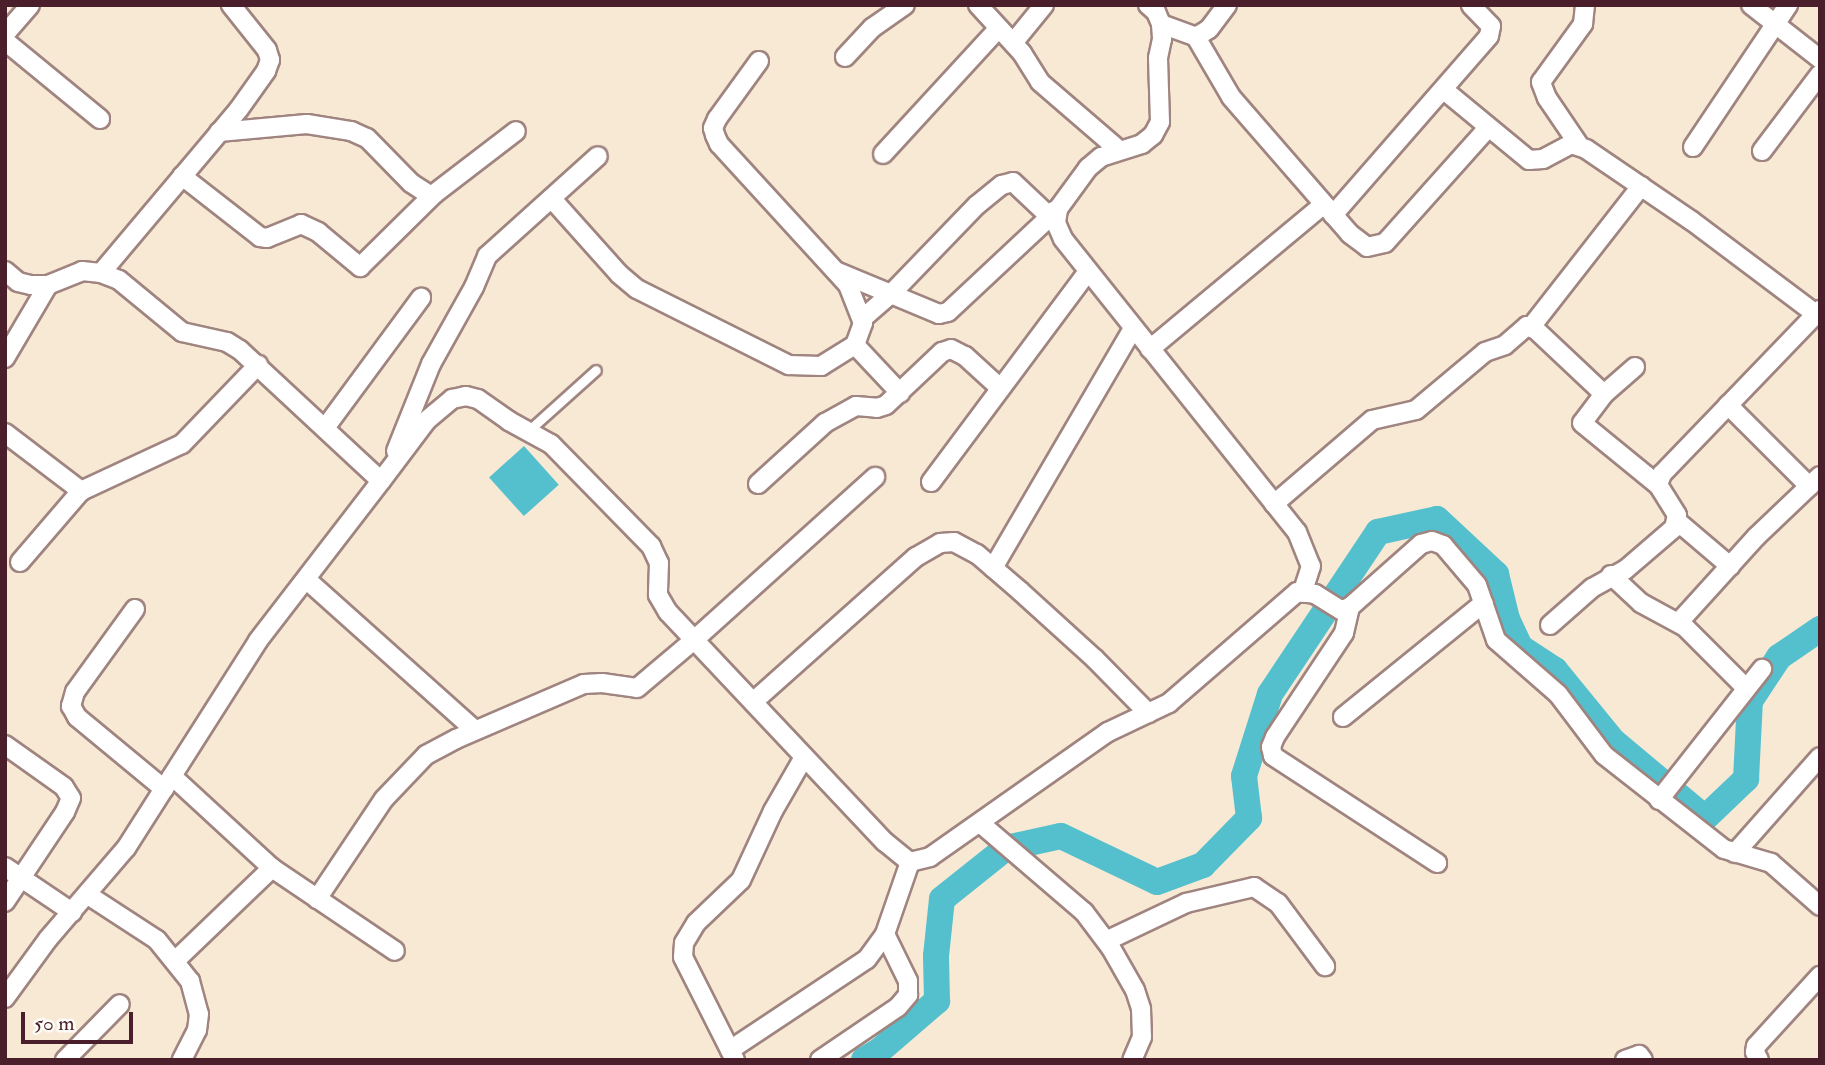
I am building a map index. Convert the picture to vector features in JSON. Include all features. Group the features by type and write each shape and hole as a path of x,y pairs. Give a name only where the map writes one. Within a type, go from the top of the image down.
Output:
{"street":[{"path":"5,34 30,5"},
{"path":"101,273 246,100 270,60 260,38 231,5"},
{"path":"845,57 872,29 905,5"},
{"path":"978,5 1013,43 1040,82 1119,150"},
{"path":"1013,43 1044,5"},
{"path":"838,272 939,314 948,312 1058,209 1088,168 1101,157 1142,144 1153,135 1160,122 1158,58 1162,39 1161,24 1156,12 1148,5"},
{"path":"1196,37 1209,29 1227,5"},
{"path":"1150,349 1328,209 1444,90 1493,30 1471,5"},
{"path":"1585,5 1583,24 1541,82 1547,97 1579,145 1818,312 1662,474 1658,485"},
{"path":"1751,5 1820,60"},
{"path":"1693,147 1788,5"},
{"path":"1161,24 1196,37 1231,97 1328,209 1367,247 1385,243 1488,128"},
{"path":"883,155 999,29"},
{"path":"5,41 100,119"},
{"path":"760,61 717,119 713,128 715,135 719,144 838,272 848,285 862,319"},
{"path":"1762,151 1820,74"},
{"path":"1444,90 1518,154 1535,162 1571,144 1579,145"},
{"path":"219,132 307,124 338,128 367,138 421,192 434,194"},
{"path":"182,176 260,237 267,238 302,224 318,232 360,267 434,194 516,131"},
{"path":"396,461 397,445 430,363 474,287 487,256 597,156"},
{"path":"551,199 619,274 637,289 789,365 821,366 855,345 862,319 890,295 977,205 1002,185 1013,182 1047,214 1058,209"},
{"path":"1274,504 1372,419 1416,410 1485,352 1506,345 1522,329 1531,327 1641,186"},
{"path":"1058,209 1056,223 1063,239 1297,532 1311,566 1309,593"},
{"path":"5,271 18,282 48,285 82,271 101,273 138,293 181,332 226,342 258,365 381,481"},
{"path":"931,482 999,387 1088,271"},
{"path":"5,358 48,285"},
{"path":"325,428 421,298"},
{"path":"1531,327 1604,394"},
{"path":"993,568 1133,328"},
{"path":"855,345 900,393"},
{"path":"758,484 825,423 856,406 877,408 886,405 942,352 951,349 965,356 999,387"},
{"path":"20,562 81,491 182,444 258,365"},
{"path":"1550,625 1592,588 1611,575 1625,570 1674,528 1677,515 1658,485 1582,423 1604,394 1635,366"},
{"path":"5,998 27,966 126,848 258,641 427,420 452,399 466,396 478,399 509,421 551,444 651,546 659,563 657,585 661,603 892,850 910,862 930,857 1108,733 1169,703 1297,592 1309,593 1346,609"},
{"path":"1679,622 1814,481 1728,405"},
{"path":"5,433 81,491"},
{"path":"317,899 384,799 426,755 475,730 584,684 636,688 694,640 875,477"},
{"path":"1676,521 1730,566"},
{"path":"1437,863 1273,756 1271,747 1344,633 1346,609 1421,544 1433,541 1443,545 1466,567 1478,585 1496,640 1558,694 1604,755 1724,849 1771,863 1820,906"},
{"path":"753,702 928,548 940,542 954,542 977,554 993,568 1096,659 1148,713"},
{"path":"1611,575 1641,603 1679,622 1746,688"},
{"path":"307,580 475,730"},
{"path":"1343,717 1484,603"},
{"path":"135,609 75,692 71,706 77,716 168,783 272,868 395,951"},
{"path":"1660,798 1762,669"},
{"path":"5,745 64,787 71,798 65,812 5,902"},
{"path":"804,757 778,802 741,880 696,923 684,943 684,957 732,1055 867,959 885,934 910,862"},
{"path":"1735,853 1820,757"},
{"path":"980,823 1070,899 1106,941 1135,990 1141,1009 1142,1037 1132,1060"},
{"path":"5,867 72,912"},
{"path":"176,960 272,868"},
{"path":"1106,941 1177,906 1254,887 1278,903 1325,966"},
{"path":"88,895 157,940 176,960 190,981 199,1014 197,1030 182,1060"},
{"path":"820,1060 898,1007 908,995 908,981 885,934"},
{"path":"1759,1060 1755,1052 1756,1046 1820,976"},
{"path":"65,1060 120,1004"},
{"path":"1625,1060 1639,1055 1643,1060"}],"lane":[{"path":"528,431 596,370"}],"water":[{"path":"524,446 559,485 524,516 489,477"}],"waterway":[{"path":"864,1060 879,1051 937,1001 936,956 942,899 1006,848 1061,836 1157,882 1203,865 1249,818 1244,776 1270,694 1378,532 1437,519 1496,574 1507,619 1520,647 1555,670 1613,741 1705,818 1746,779 1750,701 1779,657 1820,629"}]}
